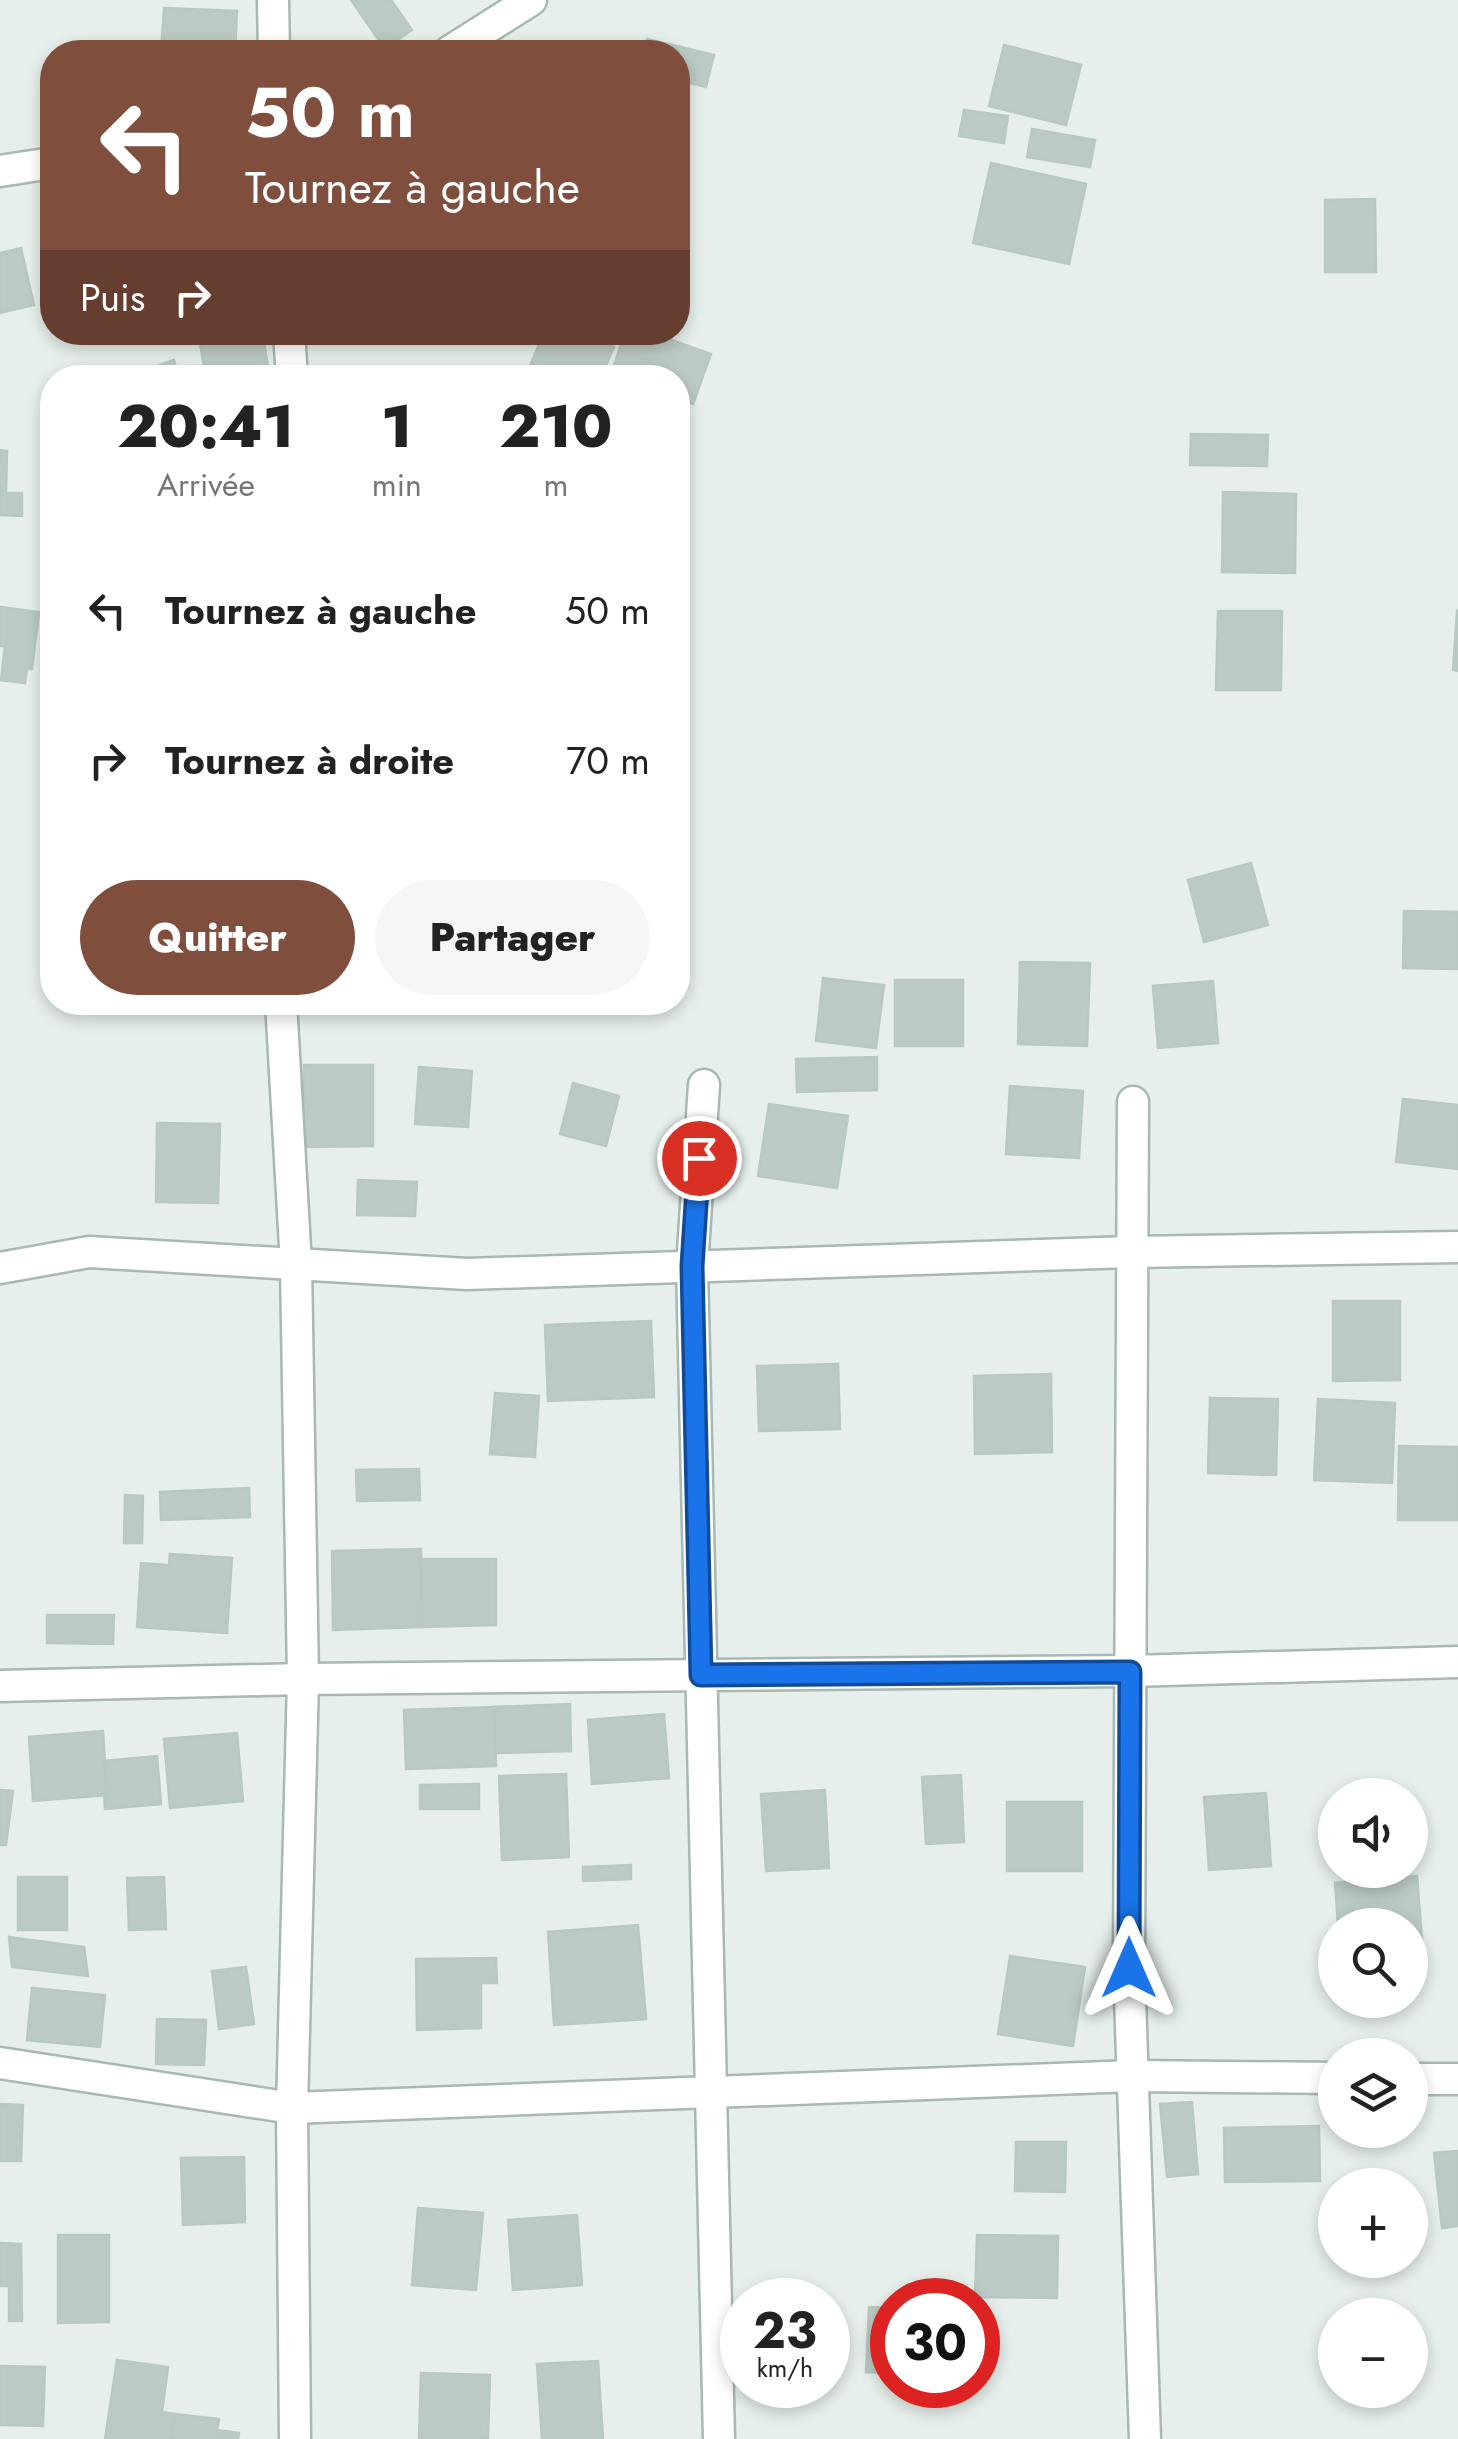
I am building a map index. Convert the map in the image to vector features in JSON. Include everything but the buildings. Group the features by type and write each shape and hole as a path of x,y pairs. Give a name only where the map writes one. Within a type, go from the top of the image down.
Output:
{"street":[{"path":"273,0 274,40"},
{"path":"468,40 531,0"},
{"path":"0,171 40,165"},
{"path":"281,1015 296,1265 303,1680 292,2108 295,2439"},
{"path":"704,1085 692,1266 719,2439"},
{"path":"1132,1102 1129,1968 1145,2439"},
{"path":"0,1268 89,1252 467,1274 1132,1252 1458,1247"},
{"path":"0,1686 1130,1672 1458,1662"},
{"path":"0,2063 292,2108 1133,2076 1318,2078"},
{"path":"1428,2079 1458,2079"}],"route":[{"path":"699,1158 692,1266 701,1675 1130,1672 1129,1968"}]}
